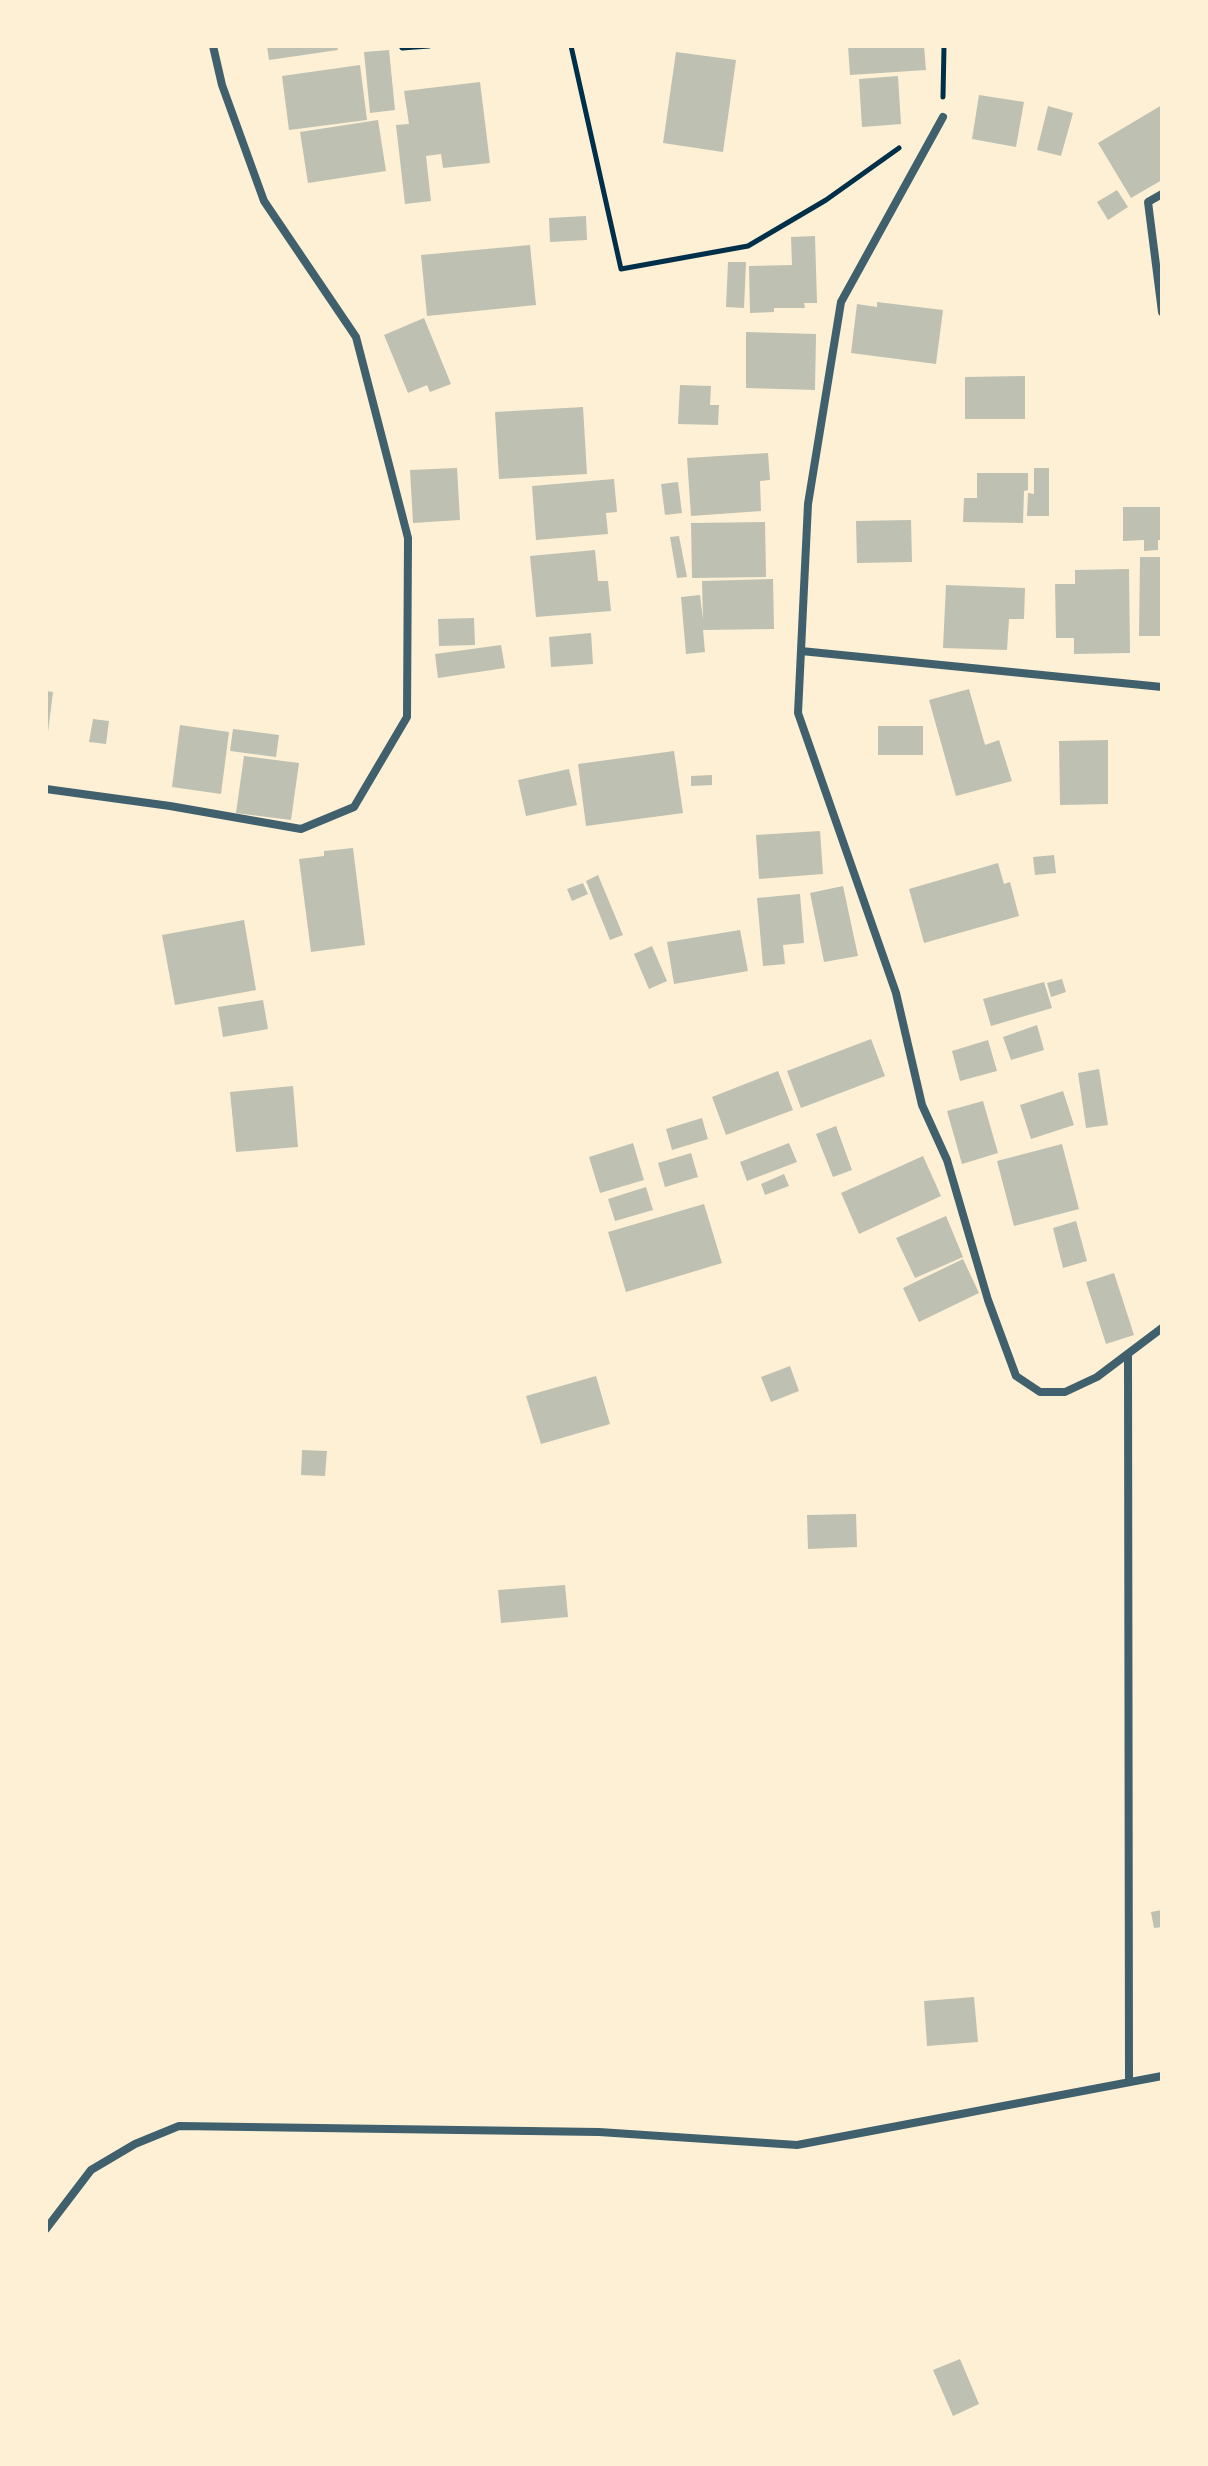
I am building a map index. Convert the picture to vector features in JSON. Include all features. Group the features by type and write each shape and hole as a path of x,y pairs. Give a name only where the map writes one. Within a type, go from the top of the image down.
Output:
{"street":[{"path":"46,789 301,829 354,807 407,717 408,538 356,337 264,201 222,85 213,46"},
{"path":"943,117 841,302 808,504 798,713 896,993 922,1105 947,1160 988,1300 1016,1376 1040,1392 1065,1392 1097,1377 1162,1328"},
{"path":"1162,194 1148,202 1162,312"},
{"path":"801,651 1162,687"},
{"path":"1128,1356 1129,2081"},
{"path":"46,2229 91,2170 135,2144 179,2126 599,2132 797,2145 1162,2076"}],"path":[{"path":"401,46 429,46"},
{"path":"571,46 621,269 748,246 826,200 904,145"},
{"path":"943,117 944,46"}],"building":[{"path":"267,46 337,46 338,50 269,60"},
{"path":"848,46 924,46 926,70 850,75"},
{"path":"389,50 395,110 370,113 364,52"},
{"path":"676,52 736,60 723,152 663,143"},
{"path":"360,65 367,120 289,130 282,76"},
{"path":"898,76 901,124 862,127 859,79"},
{"path":"480,82 490,163 443,168 441,154 426,156 431,201 405,204 396,125 409,124 404,91"},
{"path":"979,95 1024,102 1016,147 972,139"},
{"path":"1162,105 1162,180 1131,198 1098,143"},
{"path":"1048,106 1073,113 1061,156 1037,150"},
{"path":"378,120 386,171 308,183 300,132"},
{"path":"1117,190 1128,207 1108,220 1097,202"},
{"path":"586,216 587,240 550,242 549,218"},
{"path":"815,236 817,303 804,303 805,308 774,308 774,312 750,313 749,266 792,265 791,237"},
{"path":"530,245 536,305 427,316 421,255"},
{"path":"728,262 746,262 744,308 726,307"},
{"path":"877,302 943,310 936,364 851,353 857,304 877,307"},
{"path":"424,318 451,384 430,392 427,385 408,393 384,335"},
{"path":"746,332 816,334 815,390 746,388"},
{"path":"1025,376 1025,419 965,419 965,377"},
{"path":"680,385 711,386 710,405 719,405 718,425 678,424"},
{"path":"583,407 587,474 499,479 495,412"},
{"path":"768,453 770,480 760,481 761,511 691,516 687,458"},
{"path":"457,468 460,520 413,523 410,470"},
{"path":"1034,468 1049,468 1049,516 1027,516 1028,493 1034,494"},
{"path":"977,473 1028,473 1023,523 963,522 964,498 977,498"},
{"path":"614,479 617,512 606,513 608,534 536,540 532,486"},
{"path":"678,482 682,513 665,515 661,484"},
{"path":"1123,507 1162,507 1162,540 1158,540 1158,550 1144,551 1144,540 1123,541"},
{"path":"911,520 912,562 857,563 856,521"},
{"path":"765,522 766,577 692,578 691,523"},
{"path":"679,536 687,577 677,578 670,537"},
{"path":"595,550 598,581 608,581 611,611 536,617 530,556"},
{"path":"1140,557 1162,557 1162,636 1139,636"},
{"path":"1129,569 1130,653 1074,654 1074,638 1056,638 1055,584 1075,584 1075,570"},
{"path":"773,579 774,629 703,630 705,652 686,654 681,597 700,595 703,620 702,581"},
{"path":"946,585 1025,588 1024,619 1009,619 1007,650 943,648"},
{"path":"474,618 475,645 439,646 438,619"},
{"path":"591,633 593,664 551,667 549,637"},
{"path":"501,645 505,668 438,678 435,654"},
{"path":"969,689 985,745 999,740 1012,781 956,796 929,700"},
{"path":"46,691 53,692 48,732 46,732"},
{"path":"93,719 109,721 106,744 89,742"},
{"path":"180,725 229,732 221,794 172,787"},
{"path":"878,726 923,726 923,755 878,755"},
{"path":"233,729 279,735 276,757 230,751"},
{"path":"1108,740 1108,804 1060,805 1059,741"},
{"path":"674,751 683,813 586,826 578,764"},
{"path":"244,756 299,763 291,820 236,813"},
{"path":"569,769 577,805 526,816 518,780"},
{"path":"712,775 712,785 691,786 691,776"},
{"path":"820,831 823,874 759,879 756,835"},
{"path":"353,848 365,945 311,952 299,859 324,856 324,851"},
{"path":"1054,855 1056,873 1035,875 1033,857"},
{"path":"998,863 1004,884 1010,882 1019,916 924,943 909,889"},
{"path":"598,875 623,935 610,940 586,881"},
{"path":"583,883 588,894 572,901 567,889"},
{"path":"843,886 858,956 824,962 810,893"},
{"path":"800,894 804,943 783,945 785,964 763,966 757,898"},
{"path":"244,920 256,990 175,1005 162,935"},
{"path":"740,930 748,971 674,984 667,942"},
{"path":"652,946 667,981 649,989 634,954"},
{"path":"1062,979 1066,992 1051,997 1047,983"},
{"path":"1044,982 1052,1008 991,1026 983,999"},
{"path":"263,1000 268,1029 223,1037 218,1007"},
{"path":"1037,1025 1044,1050 1011,1060 1003,1037"},
{"path":"871,1039 885,1076 801,1108 787,1071"},
{"path":"988,1040 997,1071 960,1081 952,1051"},
{"path":"1099,1069 1108,1125 1086,1128 1078,1073"},
{"path":"778,1071 793,1110 726,1135 712,1097"},
{"path":"293,1086 298,1147 236,1152 230,1092"},
{"path":"1063,1091 1074,1125 1031,1139 1020,1105"},
{"path":"983,1101 998,1153 962,1164 947,1111"},
{"path":"702,1118 708,1139 672,1150 666,1129"},
{"path":"836,1126 852,1170 833,1177 816,1134"},
{"path":"633,1143 644,1180 600,1193 589,1157"},
{"path":"789,1143 797,1162 747,1181 740,1162"},
{"path":"1062,1144 1079,1209 1014,1226 997,1161"},
{"path":"691,1153 698,1177 665,1187 658,1163"},
{"path":"923,1156 941,1196 859,1234 841,1193"},
{"path":"784,1174 789,1186 765,1195 761,1184"},
{"path":"646,1187 653,1210 615,1221 608,1199"},
{"path":"704,1204 722,1263 626,1292 608,1232"},
{"path":"946,1216 963,1257 915,1278 896,1238"},
{"path":"1076,1221 1087,1261 1063,1268 1053,1228"},
{"path":"963,1259 979,1293 919,1322 903,1288"},
{"path":"1114,1273 1134,1335 1106,1344 1086,1282"},
{"path":"790,1366 799,1391 771,1402 761,1377"},
{"path":"596,1376 610,1424 541,1444 526,1396"},
{"path":"302,1450 327,1451 325,1476 301,1475"},
{"path":"856,1514 857,1547 808,1549 807,1515"},
{"path":"565,1585 568,1617 501,1623 498,1590"},
{"path":"1162,1910 1162,1927 1154,1928 1151,1912"},
{"path":"974,1997 978,2042 927,2046 924,2001"},
{"path":"960,2359 979,2404 953,2416 933,2370"}]}
